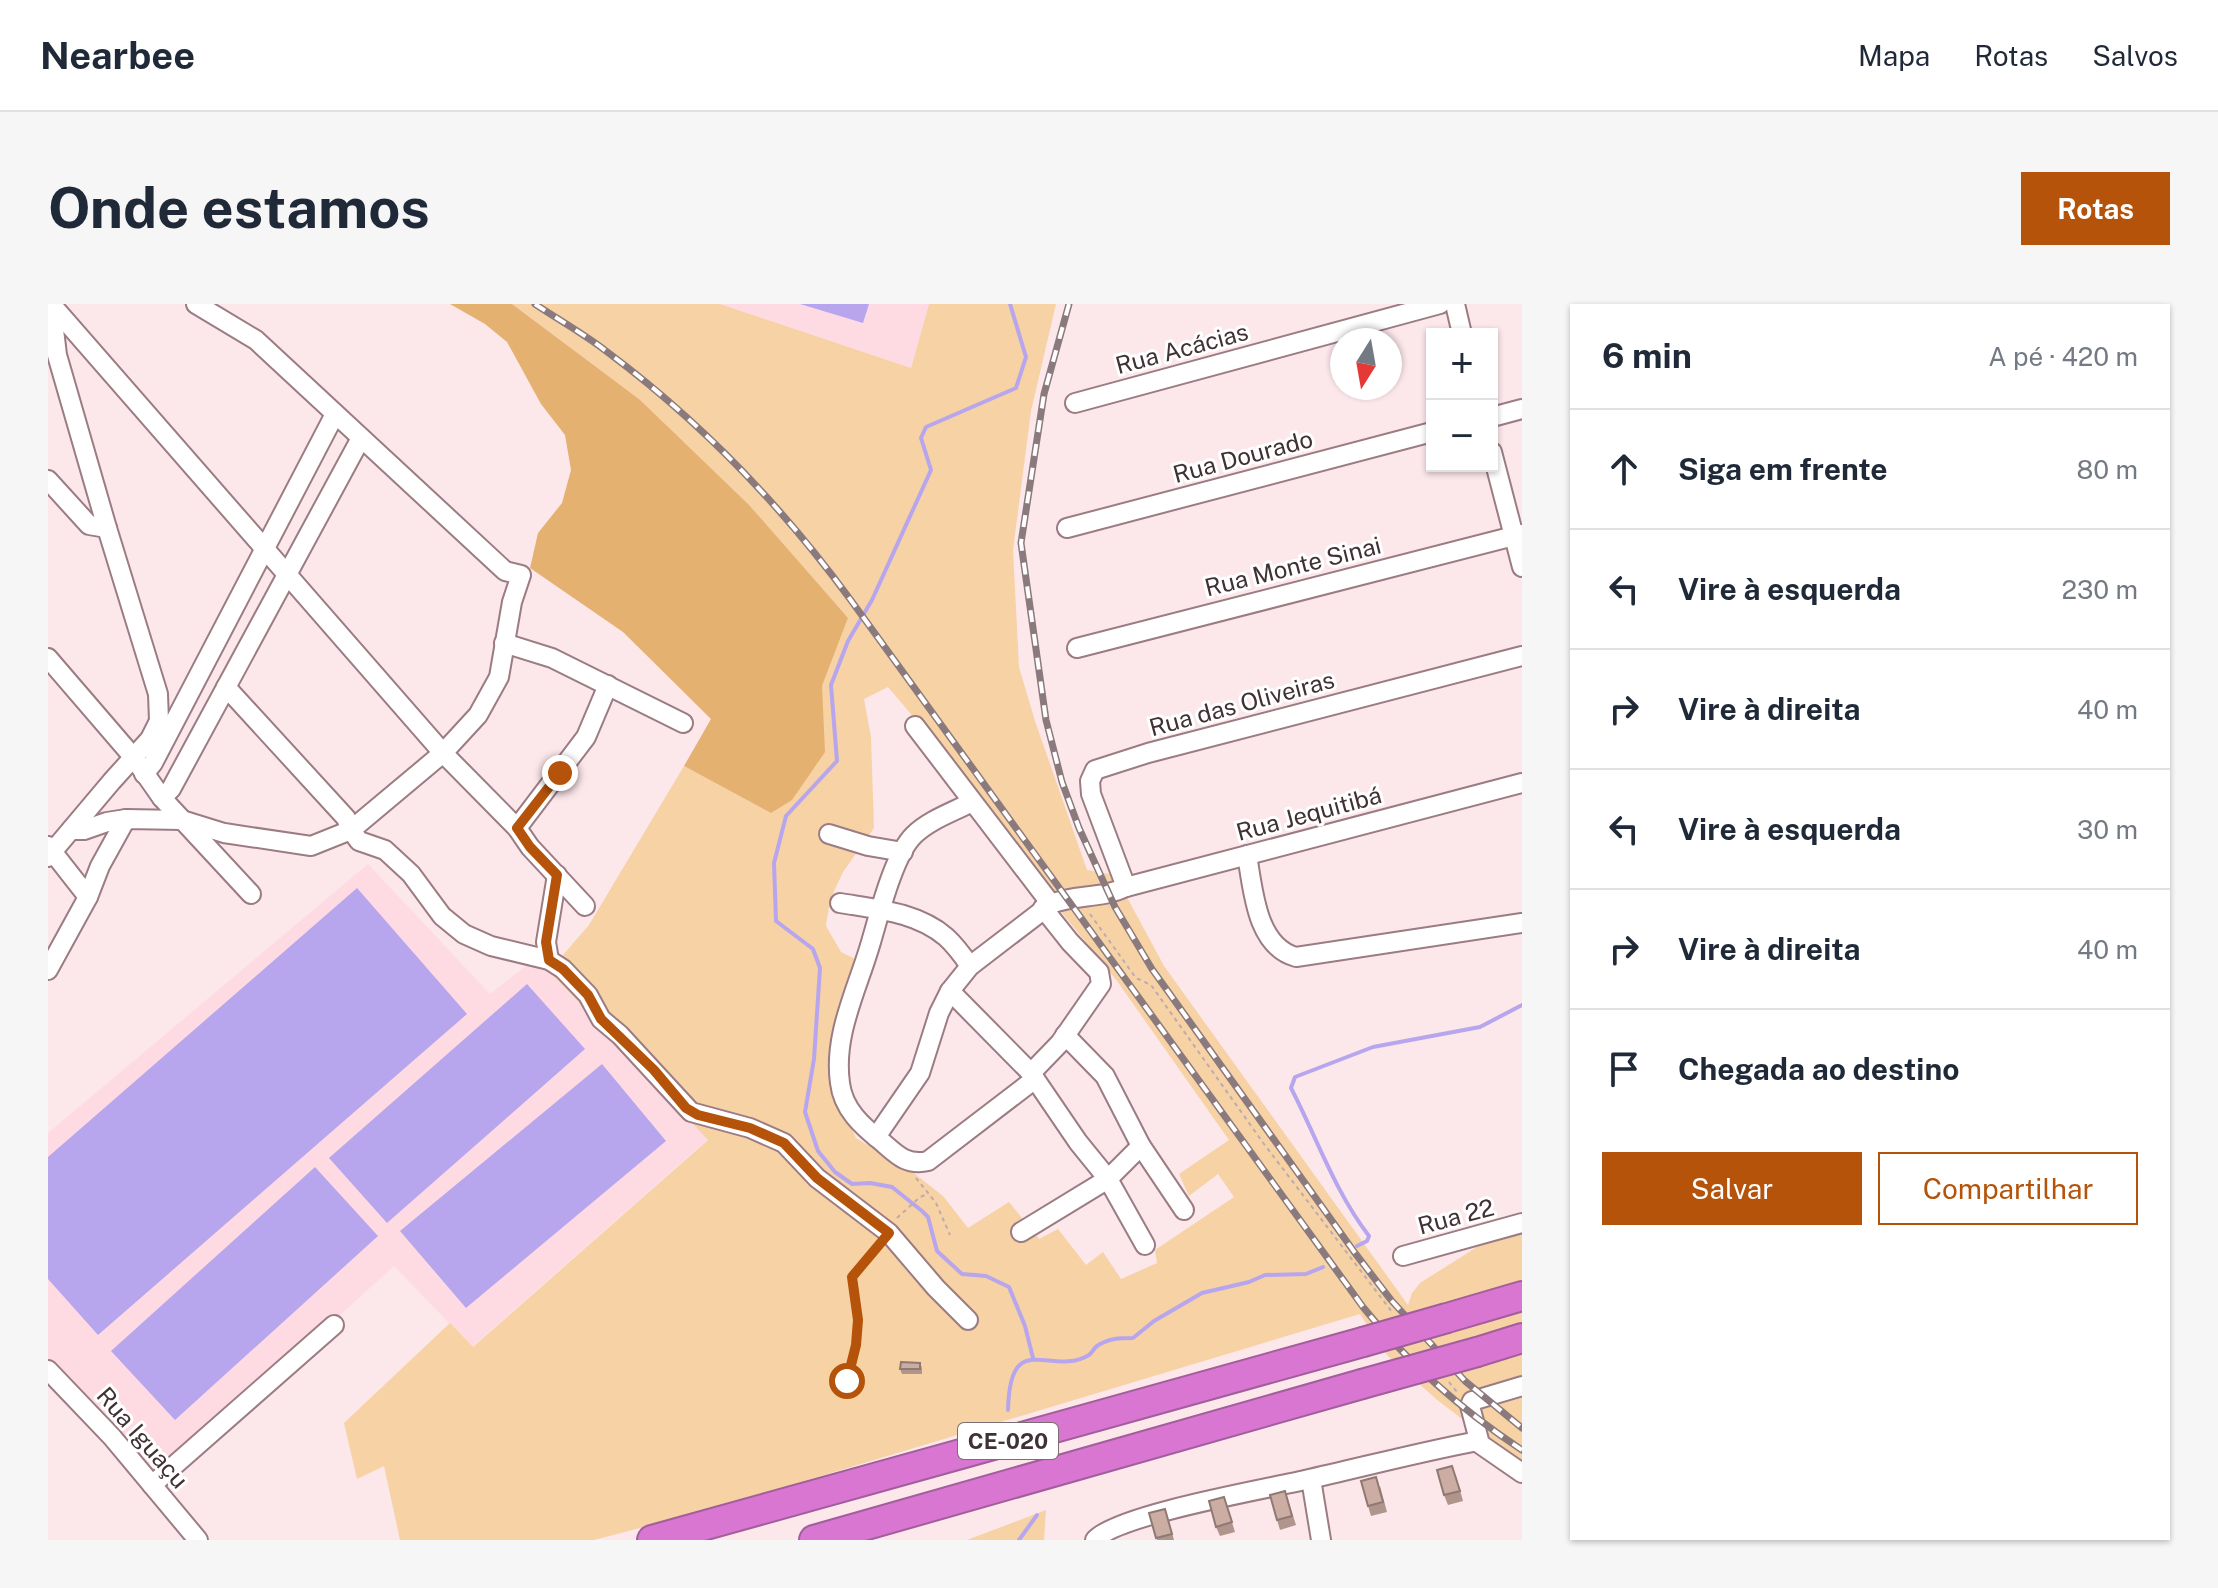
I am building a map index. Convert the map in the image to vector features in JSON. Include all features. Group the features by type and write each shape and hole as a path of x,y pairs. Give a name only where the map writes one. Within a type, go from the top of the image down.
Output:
{"highway":[{"name":"CE-020","path":"652,1540 1522,1296"},
{"name":"CE-020","path":"814,1540 1522,1338"}],"street":[{"path":"51,304 57,355 158,694 159,721 139,766"},
{"path":"51,304 443,753 517,828 530,847 585,906"},
{"path":"71,830 84,830 126,819 182,820 224,833 311,846 351,830 443,753 478,715 491,695 503,662 504,643 521,575 505,571 256,340 196,304"},
{"name":"Rua Acácias","path":"1075,403 1440,304"},
{"path":"1455,304 1461,328"},
{"path":"1498,415 1522,409"},
{"path":"85,892 50,852 112,781 139,766 153,763 335,414"},
{"name":"Rua Dourado","path":"1067,528 1426,434"},
{"path":"162,798 171,789 361,438"},
{"path":"1498,471 1518,535 1522,567"},
{"path":"48,480 89,525 107,528"},
{"name":"Rua Monte Sinai","path":"1077,648 1518,535"},
{"path":"504,643 552,658 683,723"},
{"name":"Rua das Oliveiras","path":"1117,891 1091,794 1090,781 1095,770 1148,753 1522,656"},
{"path":"48,658 162,798 251,894"},
{"path":"517,828 586,737 608,685"},
{"path":"226,687 346,818 359,841 385,850 402,866 442,916 464,934 491,946 549,960 563,969 588,995 601,1019 645,1061 686,1108 698,1115 750,1128 784,1143 817,1178 889,1233 968,1320"},
{"path":"915,726 972,802 1047,906 1101,977 1098,991 1033,1076 928,1161 909,1162 901,1159 854,1118 843,1098 839,1070 848,1009 880,910 903,852 914,834 972,802"},
{"name":"Rua Jequitibá","path":"1047,906 1117,891 1522,783"},
{"path":"48,970 85,892 126,819"},
{"path":"829,834 868,846 903,852"},
{"path":"1247,855 1257,907 1265,929 1284,954 1296,957 1522,923"},
{"path":"549,960 546,942 557,875"},
{"path":"840,903 910,916 931,926 948,938 970,966"},
{"path":"876,1137 920,1073 939,1013 950,991 970,966 1047,906"},
{"path":"950,991 1033,1076 1078,1142 1108,1179 1145,1245"},
{"path":"1065,1035 1105,1076 1141,1146 1184,1210"},
{"path":"1021,1232 1108,1179 1141,1146"},
{"name":"Rua 22","path":"1403,1256 1522,1223"},
{"path":"152,1485 334,1325"},
{"name":"Rua Iguaçu","path":"48,1370 112,1437 198,1540"},
{"path":"1522,1386 1472,1401 1470,1406 1478,1441 1490,1453 1522,1473"},
{"path":"1095,1540 1112,1528 1148,1516 1478,1441"},
{"path":"1311,1479 1321,1540"}],"path":[{"path":"1079,897 1136,978 1151,985 1272,1155 1395,1315"},
{"path":"909,1162 936,1203 950,1235"},
{"path":"847,1381 856,1345 858,1320 852,1277 889,1233 889,1226 920,1197 928,1194"},
{"path":"1450,1383 1462,1397 1472,1401"}],"shaded area":[{"path":"450,304 512,304 639,399 749,505 848,618 822,686 825,752 792,800 771,813 684,766 711,719 623,632 530,568 538,533 562,503 571,470 565,435 541,404 507,342 485,324"},
{"path":"512,304 720,304 911,368 929,304 1056,304 1031,411 1013,550 1019,667 1087,870 1115,875 1164,966 1408,1305 1420,1283 1477,1247 1522,1234 1522,1465 1436,1399 1387,1355 1360,1314 705,1511 594,1540 400,1540 384,1466 357,1479 344,1423 450,1323 473,1347 708,1140 549,971 589,925 684,766 771,813 822,718 822,686 848,618 639,399","holes":["888,687 922,727 1021,862 1117,981 1229,1140 1179,1174 1189,1196 1218,1174 1234,1197 1155,1250 1157,1263 1121,1279 1103,1252 1086,1265 1058,1229 1039,1239 1009,1202 968,1228 943,1196 915,1174 856,1138 834,1091 838,1027 855,959 841,952 826,926 830,900 843,872 874,828 871,737 864,699"]},
{"path":"720,304 929,304 911,368"},
{"path":"800,304 869,304 863,323"},
{"path":"368,864 490,994 536,958 708,1139 472,1347 394,1266 158,1480 48,1361 48,1133"},
{"path":"357,888 467,1014 98,1335 48,1279 48,1157"},
{"path":"527,984 585,1049 387,1223 329,1158"},
{"path":"602,1064 666,1141 466,1308 400,1231"},
{"path":"315,1167 378,1236 175,1420 111,1351"},
{"path":"1046,1510 1044,1540 967,1540"}],"building":[{"path":"901,1362 920,1363 920,1369 900,1369"},
{"path":"1452,1466 1460,1491 1444,1495 1437,1470"},
{"path":"1376,1477 1383,1502 1368,1506 1361,1481"},
{"path":"1285,1491 1292,1516 1277,1520 1270,1495"},
{"path":"1224,1497 1232,1522 1216,1527 1209,1501"},
{"path":"1165,1509 1172,1534 1156,1538 1149,1513"}],"waterway":[{"path":"1010,304 1026,357 1016,388 926,427 921,438 931,470 872,600 848,641 831,685 837,761 786,816 774,863 776,921 813,949 820,968 814,1059 805,1112 818,1151 835,1172 852,1184 892,1187 922,1211 928,1217 937,1251 962,1274 986,1276 1009,1287 1025,1326 1033,1358"},
{"path":"1357,1246 1367,1241 1369,1236 1336,1182 1291,1088 1295,1077 1373,1047 1480,1027 1522,1005"},
{"path":"1008,1410 1010,1384 1016,1369 1024,1362 1075,1361 1089,1355 1106,1341 1133,1338 1154,1321 1202,1293 1265,1275 1306,1274 1323,1267"},
{"path":"1019,1540 1037,1515"}],"railway":[{"path":"535,304 598,345 674,406 737,466 796,530 850,599 1363,1307 1398,1347 1437,1384 1478,1419 1522,1450"},
{"path":"1069,304 1044,394 1021,543 1046,720 1062,782 1079,828 1115,907 1152,969 1355,1253 1391,1300 1465,1381 1522,1428"}],"route":[{"path":"560,773 517,828 530,847 557,875 546,942 549,960 563,969 588,995 601,1019 654,1070 686,1108 698,1115 750,1128 784,1143 817,1178 889,1233 852,1277 858,1320 856,1345 847,1381"}]}
